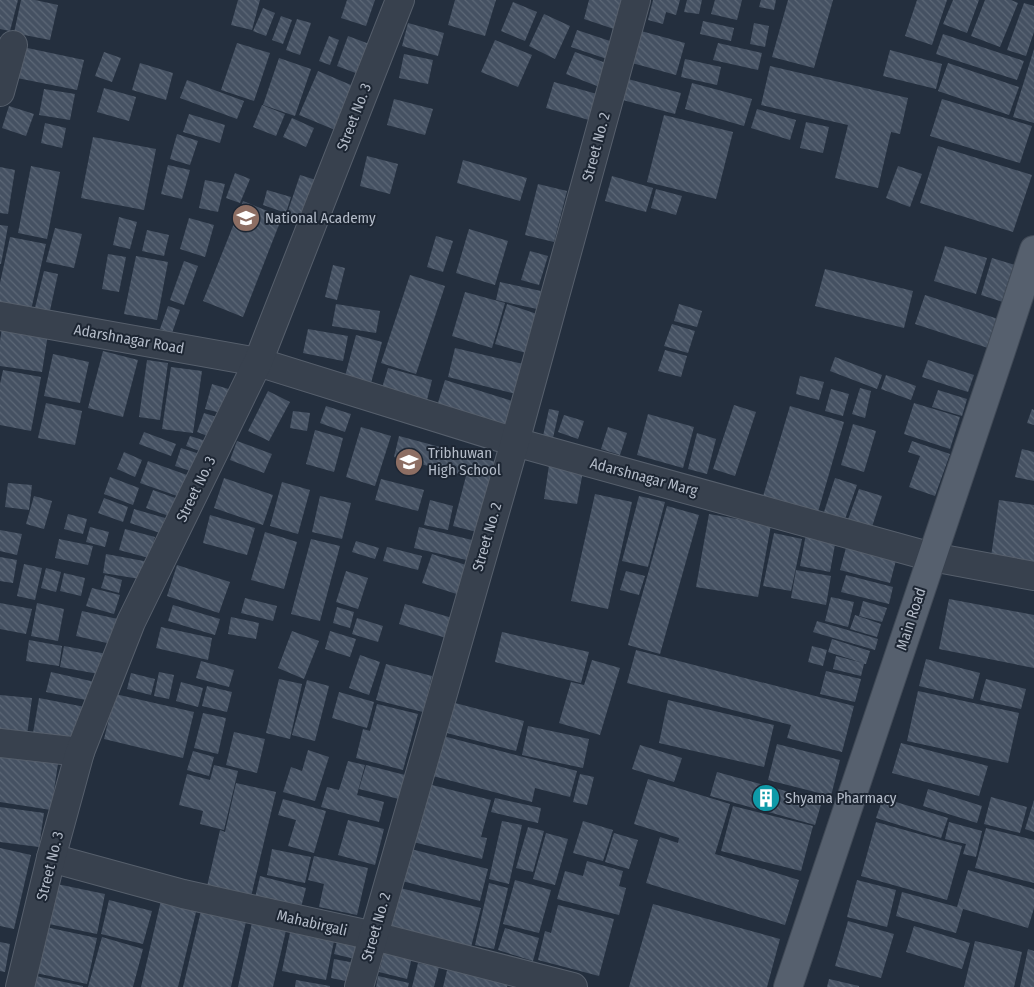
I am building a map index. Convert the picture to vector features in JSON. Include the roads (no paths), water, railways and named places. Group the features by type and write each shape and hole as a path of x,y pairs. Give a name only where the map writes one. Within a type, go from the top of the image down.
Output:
{"main road":[{"name":"Main Road","path":"788,987 1034,250"}],"street":[{"name":"Street No. 3","path":"13,984 52,858 80,752 131,622 258,362 400,0"},
{"name":"Street No. 2","path":"359,987 514,442 636,0"},
{"path":"0,92 13,45"},
{"name":"Adarshnagar Road","path":"0,316 258,362"},
{"name":"Adarshnagar Marg","path":"258,362 514,442 932,557 1034,576"},
{"path":"0,743 80,752"},
{"name":"Mahabirgali","path":"52,858 184,894 374,936 512,980 573,987"}],"place":[{"name":"National Academy","path":"246,218"},
{"name":"Tribhuwan High School","path":"409,462"},
{"name":"Shyama Pharmacy","path":"766,798"}]}
